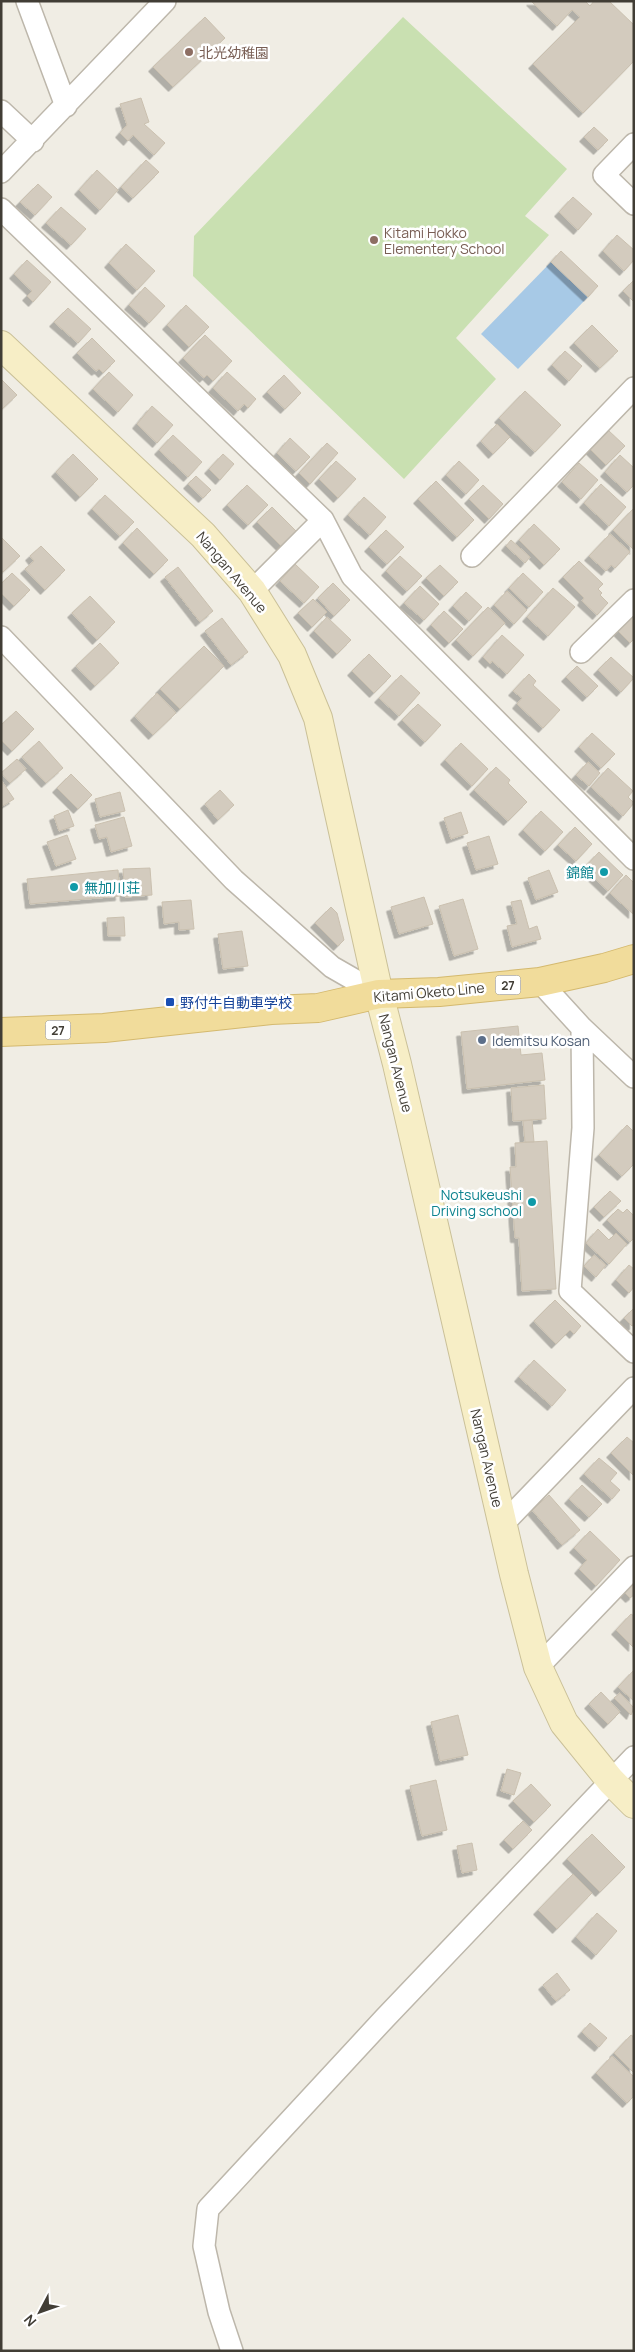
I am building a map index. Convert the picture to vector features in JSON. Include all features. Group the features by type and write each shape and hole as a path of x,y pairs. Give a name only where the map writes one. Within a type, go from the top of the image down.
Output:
{"main road":[{"name":"Nangan Avenue","path":"1,345 203,535 252,592 292,655 318,718 373,958 379,994 397,1064 502,1525 538,1667 564,1723 611,1781 634,1804"},
{"name":"Kitami Oketo Line","path":"8,1041 104,1028 271,1010 318,1008 379,994 438,992 540,982 604,968 634,958"}],"street":[{"path":"27,1 66,106"},
{"path":"1,172 166,1"},
{"path":"1,111 33,140"},
{"path":"634,144 604,176 634,204"},
{"path":"1,209 323,520 352,576 634,859"},
{"path":"472,556 634,388"},
{"path":"252,592 323,520"},
{"path":"581,652 634,600"},
{"path":"1,637 234,880 332,967 379,994"},
{"path":"540,982 582,1028 634,1078"},
{"path":"582,1028 583,1128 570,1291 634,1352"},
{"path":"502,1525 634,1388"},
{"path":"538,1667 634,1568"},
{"path":"232,2351 219,2312 204,2246 208,2209 385,2018 634,1757"}],"green space":[{"name":"Kitami Hokko Elementery School","path":"403,17 567,169 525,216 549,235 456,338 496,379 404,479 193,276 194,236"}],"water":[{"path":"551,262 588,297 518,369 481,334"}],"building":[{"path":"531,1 585,1 590,6 594,1 609,1 634,25 634,61 583,113 533,64 580,17 572,10 557,26"},
{"name":"北光幼稚園","path":"205,17 225,38 173,87 153,67"},
{"path":"141,98 149,122 144,124 165,143 154,155 133,135 128,141 120,133 127,125 120,104"},
{"path":"594,127 608,140 598,150 584,137"},
{"path":"146,160 159,172 133,198 121,187"},
{"path":"97,170 118,190 100,210 79,190"},
{"path":"38,184 52,197 35,215 20,202"},
{"path":"573,197 592,214 578,230 559,212"},
{"path":"61,207 86,229 71,245 46,223"},
{"path":"617,235 634,250 634,260 624,271 603,251"},
{"path":"126,244 155,271 137,290 109,263"},
{"path":"561,251 598,286 588,297 551,262"},
{"path":"27,260 51,282 33,302 27,296 32,291 14,274"},
{"path":"634,280 634,302 623,291"},
{"path":"145,287 165,306 149,323 129,305"},
{"path":"186,305 209,327 189,347 167,325"},
{"path":"68,308 91,329 78,343 54,322"},
{"path":"592,325 618,351 600,368 574,343"},
{"path":"205,335 232,361 213,381 207,375 204,378 183,358"},
{"path":"92,338 115,361 103,373 99,369 96,371 77,353"},
{"path":"565,351 582,366 569,381 552,365"},
{"path":"109,372 133,395 118,412 93,389"},
{"path":"227,372 256,399 248,408 244,404 238,411 213,388"},
{"path":"284,375 301,393 285,409 267,392"},
{"path":"1,379 17,395 1,410"},
{"path":"525,391 561,425 535,452 499,418"},
{"path":"152,406 173,425 157,443 137,424"},
{"path":"497,424 510,437 493,454 481,441"},
{"path":"608,430 625,446 606,465 590,449"},
{"path":"173,435 202,462 188,477 159,450"},
{"path":"290,438 310,457 296,471 277,453"},
{"path":"327,443 338,453 310,484 299,473"},
{"path":"73,454 98,479 80,497 56,472"},
{"path":"223,454 234,464 220,480 209,469"},
{"path":"620,455 634,468 634,485 627,492 605,472"},
{"path":"336,461 356,479 338,498 319,479"},
{"path":"459,461 479,480 466,494 446,475"},
{"path":"579,463 598,480 581,499 562,482"},
{"path":"196,476 211,490 203,498 188,484"},
{"path":"436,481 474,520 457,537 418,499"},
{"path":"601,484 626,507 609,526 584,503"},
{"path":"247,485 268,505 248,525 227,505"},
{"path":"483,485 503,504 489,519 469,499"},
{"path":"105,495 134,522 120,536 92,509"},
{"path":"364,497 386,517 370,535 348,515"},
{"path":"272,507 297,532 282,547 257,522"},
{"path":"634,509 634,550 613,530"},
{"path":"534,524 560,549 544,565 519,540"},
{"path":"137,528 168,560 154,574 123,543"},
{"path":"386,530 404,547 387,564 369,547"},
{"path":"610,534 630,552 615,568 611,565 606,571 589,556"},
{"path":"1,537 20,556 3,572 1,571"},
{"path":"511,540 530,557 525,563 506,546"},
{"path":"41,546 65,570 45,590 25,569 34,561 30,556"},
{"path":"400,556 422,576 407,591 386,571"},
{"path":"579,561 603,584 598,589 602,593 600,595 608,603 597,615 582,601 584,598 563,577"},
{"path":"295,564 319,587 304,603 280,581"},
{"path":"440,565 458,582 444,596 426,578"},
{"path":"178,567 213,611 200,622 165,577"},
{"path":"12,573 30,590 14,606 1,593 1,584"},
{"path":"523,573 543,592 529,607 509,588"},
{"path":"333,583 350,600 334,616 318,598"},
{"path":"420,586 439,604 424,620 404,603"},
{"path":"553,588 575,607 548,636 527,617"},
{"path":"507,591 527,610 514,624 494,605"},
{"path":"466,592 482,607 469,621 453,606"},
{"path":"90,596 115,622 97,640 72,613"},
{"path":"313,599 327,612 312,627 298,613"},
{"path":"488,607 505,623 473,656 456,640"},
{"path":"634,610 634,639 630,643 616,629"},
{"path":"444,611 463,629 449,643 431,625"},
{"path":"327,617 351,640 337,654 314,631"},
{"path":"222,618 248,652 231,665 205,631"},
{"path":"502,635 524,655 507,674 492,661 490,664 483,657"},
{"path":"100,643 119,663 95,686 76,666"},
{"path":"204,646 224,666 180,709 160,689"},
{"path":"369,654 391,676 374,693 352,671"},
{"path":"611,657 634,678 621,692 598,670"},
{"path":"577,666 598,686 587,697 566,677"},
{"path":"529,674 536,681 533,685 560,710 543,728 517,704 522,698 513,691"},
{"path":"401,675 420,693 399,716 379,698"},
{"path":"157,693 176,713 153,735 135,716"},
{"path":"418,704 441,725 425,742 402,720"},
{"path":"16,711 34,729 12,751 1,740 1,725"},
{"path":"592,733 615,754 601,768 579,747"},
{"path":"39,741 63,768 46,783 22,757"},
{"path":"461,743 488,769 472,786 445,760"},
{"path":"17,759 26,769 10,783 1,773"},
{"path":"588,762 600,773 589,786 576,775"},
{"path":"496,767 510,780 508,783 527,802 508,821 474,790"},
{"path":"608,768 633,791 628,797 634,803 623,816 591,787"},
{"path":"71,774 92,795 78,809 57,788"},
{"path":"1,780 14,799 1,807"},
{"path":"220,790 234,805 218,820 205,804"},
{"path":"120,792 125,811 100,817 95,799"},
{"path":"68,810 74,826 59,831 54,816"},
{"path":"541,811 563,832 545,851 523,830"},
{"path":"461,812 468,833 451,839 444,818"},
{"path":"124,817 132,846 111,852 107,837 99,839 95,825"},
{"path":"575,827 592,844 576,861 558,845"},
{"path":"67,835 76,859 56,866 47,842"},
{"path":"489,836 498,864 476,870 467,843"},
{"name":"錦館","path":"599,852 623,875 608,891 584,868"},
{"path":"150,868 152,895 125,897 123,869"},
{"name":"無加川荘","path":"118,870 120,896 30,904 27,879"},
{"path":"549,870 558,892 536,900 528,878"},
{"path":"626,875 634,883 633,914 610,893"},
{"path":"424,897 433,924 399,934 391,907"},
{"path":"463,899 478,949 454,956 439,906"},
{"path":"191,900 194,929 179,930 179,922 164,924 162,902"},
{"path":"521,900 529,929 537,926 541,939 512,947 507,926 517,924 511,902"},
{"path":"331,907 337,913 344,940 338,946 315,923"},
{"path":"124,917 125,936 108,936 107,918"},
{"path":"242,931 248,966 223,969 218,934"},
{"path":"518,1026 521,1055 542,1053 545,1080 467,1089 461,1032"},
{"path":"544,1085 546,1119 513,1121 511,1088"},
{"path":"532,1120 534,1142 525,1142 523,1121"},
{"path":"627,1125 634,1132 634,1164 622,1176 599,1155"},
{"name":"Notsukeushi Driving school","path":"547,1141 556,1289 522,1291 519,1238 515,1238 510,1167 516,1167 515,1143"},
{"path":"610,1191 621,1201 604,1217 594,1207"},
{"path":"618,1209 623,1213 627,1209 634,1216 634,1238 630,1242 607,1220"},
{"path":"598,1229 609,1240 616,1233 627,1244 609,1264 586,1243"},
{"path":"594,1255 606,1265 596,1277 584,1266"},
{"path":"629,1265 634,1269 634,1287 629,1293 616,1280"},
{"path":"555,1300 581,1326 574,1334 570,1330 556,1344 534,1321"},
{"path":"634,1308 634,1325 632,1326 624,1318"},
{"path":"534,1360 566,1390 552,1406 519,1377"},
{"path":"627,1437 634,1443 634,1476 611,1453"},
{"path":"599,1458 617,1473 610,1481 620,1490 612,1499 584,1474"},
{"path":"582,1485 602,1504 589,1517 569,1499"},
{"path":"549,1495 580,1530 562,1545 532,1510"},
{"path":"590,1531 620,1560 596,1586 579,1569 587,1560 574,1548"},
{"path":"634,1580 634,1595 630,1598 623,1591"},
{"path":"631,1614 634,1616 633,1647 616,1630"},
{"path":"634,1670 634,1701 618,1687"},
{"path":"601,1692 620,1712 608,1724 589,1704"},
{"path":"620,1693 634,1708 631,1715 614,1698"},
{"path":"458,1715 468,1755 440,1761 431,1722"},
{"path":"507,1769 521,1773 514,1795 501,1791"},
{"path":"436,1780 447,1830 422,1836 410,1786"},
{"path":"531,1784 551,1805 534,1822 513,1801"},
{"path":"523,1821 532,1830 513,1849 504,1840"},
{"path":"592,1834 625,1867 600,1892 567,1859"},
{"path":"472,1843 477,1870 462,1873 457,1846"},
{"path":"573,1874 592,1893 557,1929 538,1910"},
{"path":"597,1913 617,1931 596,1955 576,1937"},
{"path":"557,1973 570,1990 556,2001 543,1985"},
{"path":"590,2023 607,2038 599,2047 582,2032"},
{"path":"631,2035 634,2037 634,2073 614,2053"},
{"path":"612,2056 634,2077 634,2096 627,2103 596,2073"}],"place":[{"name":"北光幼稚園","path":"189,52"},
{"name":"Kitami Hokko Elementery School","path":"374,240"},
{"name":"錦館","path":"604,872"},
{"name":"無加川荘","path":"74,887"},
{"name":"野付牛自動車学校","path":"170,1002"},
{"name":"Idemitsu Kosan","path":"482,1040"},
{"name":"Notsukeushi Driving school","path":"532,1202"}]}
